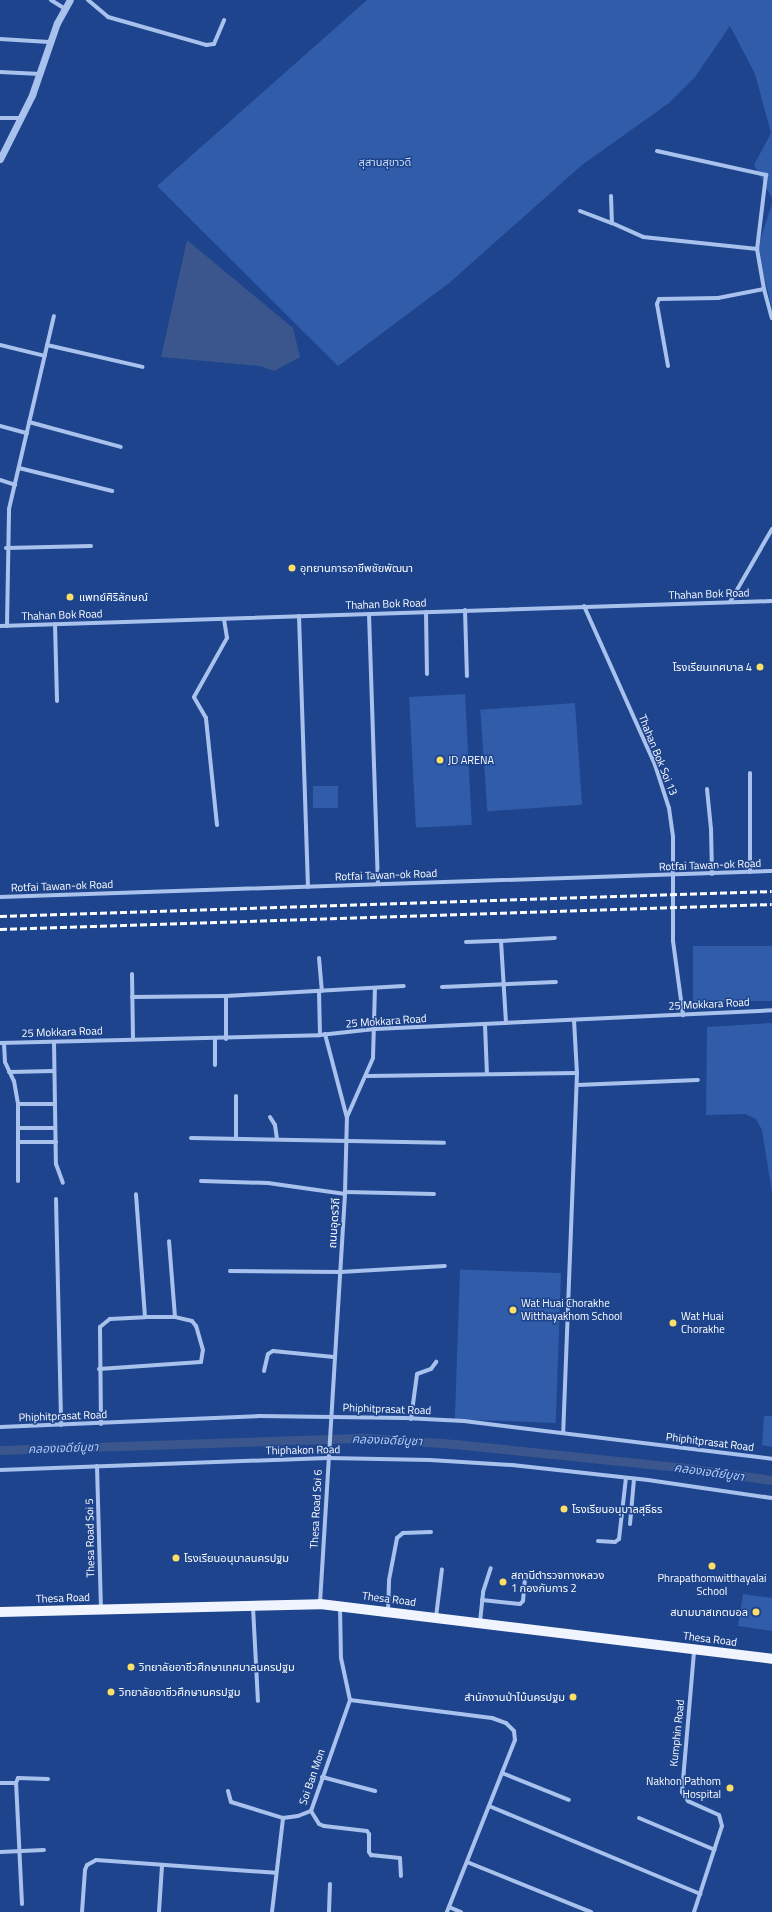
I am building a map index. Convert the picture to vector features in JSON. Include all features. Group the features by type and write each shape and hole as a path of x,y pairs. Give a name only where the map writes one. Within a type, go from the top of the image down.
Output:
{"main road":[{"name":"Thesa Road","path":"0,1612 252,1604 320,1604 388,1611 772,1659"}],"street":[{"path":"51,0 64,8"},
{"path":"0,160 22,118 40,74 49,42 64,8 70,0"},
{"path":"88,0 108,17 206,45 214,44 224,20"},
{"path":"0,39 49,42"},
{"path":"0,72 40,74"},
{"path":"0,118 22,118"},
{"path":"657,151 766,175 757,250 764,289 772,318"},
{"path":"611,196 612,223"},
{"path":"580,211 643,237 662,241 757,250"},
{"path":"668,366 657,304 659,299 718,298 764,289"},
{"path":"7,626 6,548 9,509 54,316"},
{"path":"0,345 45,356"},
{"path":"47,345 143,367"},
{"path":"29,422 121,447"},
{"path":"0,426 27,433"},
{"path":"19,468 112,491"},
{"path":"0,480 15,485"},
{"path":"730,602 772,528"},
{"path":"6,548 91,546"},
{"name":"Thahan Bok Road","path":"0,626 772,601"},
{"name":"Thahan Bok Soi 13","path":"584,606 655,765 669,808 673,837 673,941 684,1015"},
{"path":"465,610 467,676"},
{"path":"426,612 428,674"},
{"path":"369,614 378,884"},
{"path":"299,616 308,887"},
{"path":"217,825 206,718 194,697 227,638 224,619"},
{"path":"55,624 57,701"},
{"path":"750,773 750,872"},
{"path":"707,790 711,829 712,874"},
{"name":"Rotfai Tawan-ok Road","path":"0,897 772,872"},
{"path":"466,942 555,938"},
{"path":"501,941 506,1023"},
{"path":"319,958 320,1035"},
{"path":"132,974 133,1039"},
{"path":"442,987 556,982"},
{"path":"132,997 226,996 404,986"},
{"path":"347,1118 367,1076 373,1058 375,988"},
{"path":"226,996 226,1038"},
{"name":"25 Mokkara Road","path":"2,1043 133,1039 215,1039 320,1035 375,1030 772,1010"},
{"path":"564,1432 577,1085 574,1020"},
{"path":"485,1025 487,1074"},
{"name":"ถนนอุดรวิถี","path":"325,1034 347,1118 345,1193 330,1416"},
{"path":"215,1039 215,1065"},
{"path":"54,1042 56,1164 63,1183"},
{"path":"2,1043 5,1062 14,1081 18,1104 18,1181"},
{"path":"9,1072 54,1071"},
{"path":"367,1076 577,1073"},
{"path":"577,1085 698,1080"},
{"path":"236,1096 236,1139"},
{"path":"18,1104 55,1104"},
{"path":"270,1118 275,1125 277,1140"},
{"path":"18,1128 55,1128"},
{"path":"191,1138 444,1143"},
{"path":"18,1142 56,1142"},
{"path":"201,1182 268,1183 345,1193 434,1194"},
{"path":"136,1194 145,1317"},
{"path":"56,1198 61,1425"},
{"path":"169,1241 175,1316"},
{"path":"230,1271 340,1272 445,1266"},
{"path":"99,1369 201,1362 203,1350 196,1326 192,1321 175,1316 110,1319 101,1324 99,1369 101,1424"},
{"path":"264,1371 268,1354 273,1351 334,1357"},
{"path":"411,1418 417,1374 431,1369 436,1362"},
{"name":"Phiphitprasat Road","path":"0,1427 101,1424 258,1416 411,1418 464,1421 564,1432 772,1459"},
{"name":"Thesa Road Soi 6","path":"320,1604 330,1416"},
{"name":"Thiphakon Road","path":"0,1470 328,1458 505,1465 686,1485 772,1498"},
{"name":"Thesa Road Soi 5","path":"97,1466 101,1609"},
{"path":"598,1541 615,1542 619,1539 626,1478"},
{"path":"630,1524 634,1479"},
{"path":"388,1611 389,1580 397,1538 403,1533 431,1532"},
{"path":"480,1623 482,1600 491,1568"},
{"path":"436,1617 442,1569"},
{"path":"482,1600 520,1604 523,1601 525,1580"},
{"path":"252,1604 258,1701"},
{"path":"340,1606 341,1658 350,1700 492,1718 506,1723 514,1731 515,1740 447,1912"},
{"name":"Kumphin Road","path":"694,1649 682,1792 688,1801 719,1815 722,1826 694,1912"},
{"name":"Soi Ban Mon","path":"283,1818 298,1816 311,1811 350,1700"},
{"path":"502,1773 569,1800"},
{"path":"322,1777 375,1791"},
{"path":"22,1904 16,1783 18,1778 48,1779"},
{"path":"0,1783 16,1783"},
{"path":"228,1791 231,1802 283,1818 272,1912"},
{"path":"489,1806 700,1894"},
{"path":"311,1811 319,1824 324,1826 366,1831 369,1834 368,1852 371,1855 400,1858 401,1876"},
{"path":"639,1818 715,1850"},
{"path":"0,1852 44,1850"},
{"path":"82,1912 85,1870 90,1862 96,1860 162,1866 276,1873"},
{"path":"467,1862 591,1912"},
{"path":"159,1912 162,1866"},
{"path":"329,1912 330,1884"},
{"path":"449,1907 461,1912"}],"green space":[{"name":"สุสานสุขาวดี","path":"367,0 772,0 772,198 754,165 771,133 755,74 730,26 695,77 669,103 582,165 448,284 338,366 157,186"},
{"path":"772,204 772,308 757,249"},
{"name":"JD ARENA","path":"465,694 472,825 416,828 409,697"},
{"path":"575,703 582,805 487,811 480,710"},
{"path":"313,786 338,786 338,808 313,808"},
{"path":"693,946 772,946 772,1001 693,1001"},
{"path":"772,1023 772,1193 762,1130 756,1119 745,1114 706,1115 707,1027"},
{"path":"460,1269 561,1273 556,1423 455,1419"},
{"path":"764,1416 772,1416 772,1447 762,1445"},
{"name":"สนามบาสเกตบอล","path":"743,1594 772,1598 772,1631 738,1626"}],"shaded area":[{"path":"187,240 293,328 300,357 274,371 260,366 161,357"}],"waterway":[{"name":"คลองเจดีย์บูชา","path":"0,1450 367,1438 455,1444 679,1467 772,1480"}],"railway":[{"path":"0,916 772,891"},
{"path":"0,929 772,904"}],"place":[{"name":"อุทยานการอาชีพชัยพัฒนา","path":"292,568"},
{"name":"แพทย์ศิริลักษณ์","path":"70,597"},
{"name":"โรงเรียนเทศบาล 4","path":"760,667"},
{"name":"JD ARENA","path":"440,760"},
{"name":"Wat Huai Chorakhe Witthayakhom School","path":"513,1310"},
{"name":"Wat Huai Chorakhe","path":"673,1323"},
{"name":"โรงเรียนอนุบาลสุธีธร","path":"564,1509"},
{"name":"โรงเรียนอนุบาลนครปฐม","path":"176,1558"},
{"name":"Phrapathomwitthayalai School","path":"712,1566"},
{"name":"สถานีตำรวจทางหลวง 1 กองกับการ 2","path":"503,1582"},
{"name":"สนามบาสเกตบอล","path":"756,1612"},
{"name":"วิทยาลัยอาชีวศึกษาเทศบาลนครปฐม","path":"131,1667"},
{"name":"วิทยาลัยอาชีวศึกษานครปฐม","path":"111,1692"},
{"name":"สำนักงานป่าไม้นครปฐม","path":"573,1697"},
{"name":"Nakhon Pathom Hospital","path":"730,1788"}]}
